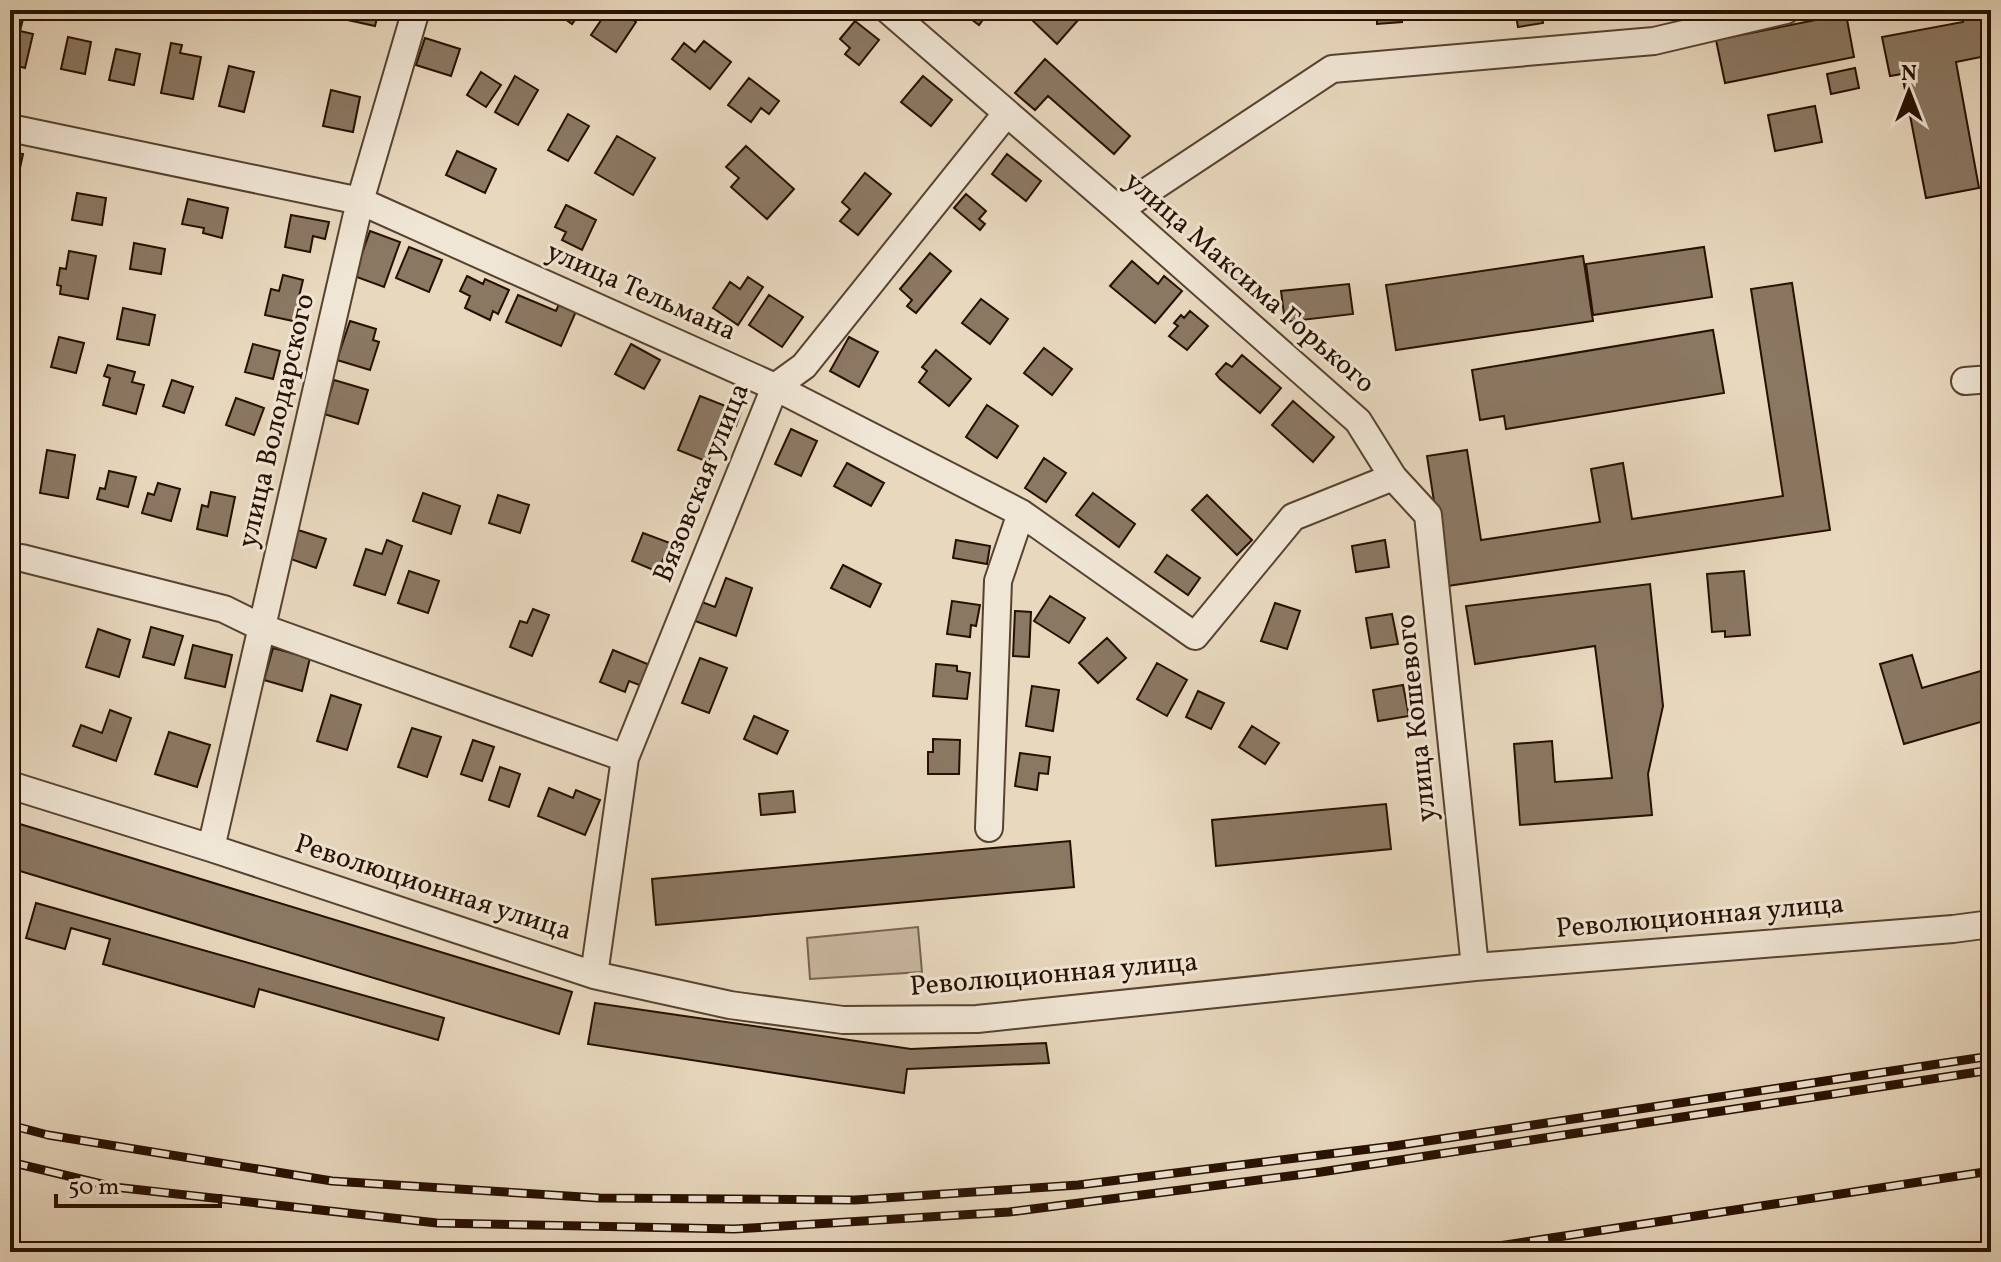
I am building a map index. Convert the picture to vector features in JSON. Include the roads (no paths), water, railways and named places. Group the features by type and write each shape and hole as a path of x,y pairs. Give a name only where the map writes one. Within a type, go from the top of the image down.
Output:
{"street":[{"name":"улица Володарского","path":"211,848 360,201 416,10"},
{"name":"улица Максима Горького","path":"888,10 1358,421 1393,477"},
{"path":"1119,210 1332,69 1654,41 1786,10"},
{"name":"Вязовская улица","path":"594,975 625,758 775,387 804,366 1006,114"},
{"name":"улица Тельмана","path":"10,128 360,201 775,387 1021,513 1195,636 1293,517 1393,477"},
{"path":"1965,381 1991,379"},
{"name":"улица Кошевого","path":"1393,477 1428,515 1475,967"},
{"path":"989,828 998,581 1021,513"},
{"path":"22,558 224,609 263,628 625,758"},
{"name":"Революционная улица","path":"10,785 594,975 730,1005 843,1020 962,1019 1475,967 1991,924"}],"railway":[{"path":"10,1125 48,1135 332,1181 599,1198 855,1200 1078,1185 1394,1146 1991,1056"},
{"path":"10,1162 114,1187 437,1223 734,1229 1009,1212 1321,1172 1991,1070"},
{"path":"1459,1252 1991,1171"}]}
